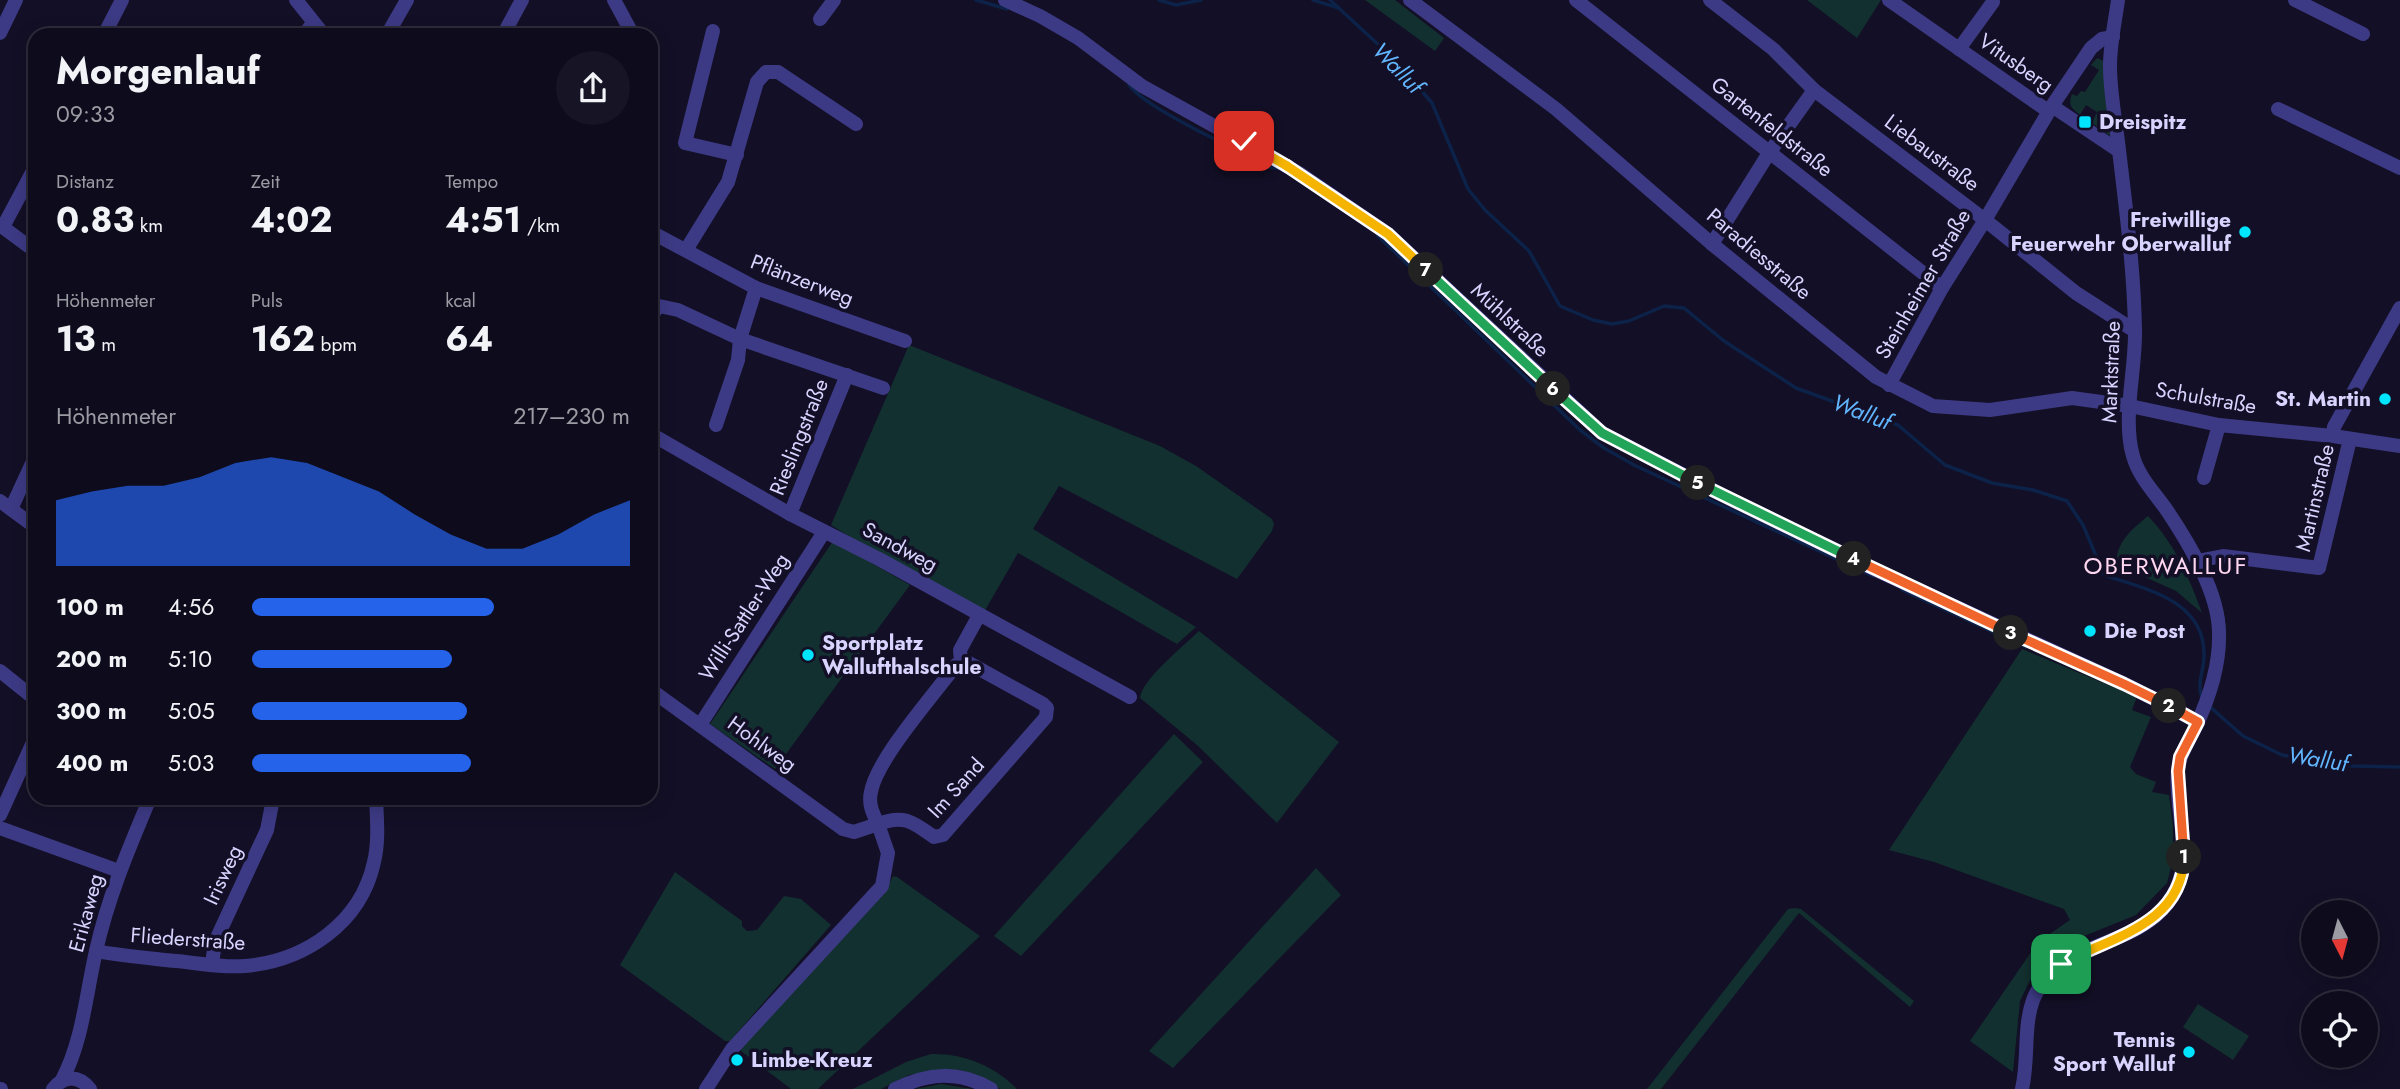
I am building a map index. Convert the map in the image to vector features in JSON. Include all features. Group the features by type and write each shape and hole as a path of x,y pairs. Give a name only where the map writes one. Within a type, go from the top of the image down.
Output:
{"street":[{"path":"0,33 16,0"},
{"path":"108,28 122,0"},
{"path":"296,0 309,28"},
{"path":"391,28 407,0"},
{"path":"507,28 522,0"},
{"path":"614,0 629,28"},
{"path":"820,19 834,0"},
{"name":"Mühlstraße","path":"1005,0 1041,16 1078,38 1142,86 1299,173 1388,234 1602,433 1857,561 2025,640 2124,684 2203,709"},
{"name":"Paradiesstraße","path":"1409,0 1556,109 1712,243 1889,385 1933,406 1951,409 1990,410 2072,398 2130,406"},
{"name":"Gartenfeldstraße","path":"1576,0 1942,288"},
{"name":"Liebaustraße","path":"1710,0 1773,49 1814,90 2076,293 2135,331"},
{"name":"Vitusberg","path":"1889,0 1959,49 2119,151"},
{"name":"Marktstraße","path":"2022,1089 2026,1073 2028,1019 2034,998 2046,978 2061,964 2083,951 2146,924 2166,906 2178,887 2184,866 2185,845 2178,771 2180,757 2203,709 2216,668 2219,626 2212,595 2197,561 2169,514 2140,474 2130,439 2135,331 2129,240 2110,67 2118,0"},
{"path":"2295,0 2363,34"},
{"name":"Vitusberg","path":"1959,49 1993,2"},
{"path":"713,31 685,143 737,155"},
{"name":"Steinheimer Straße","path":"1889,385 1942,288 2050,108 2091,48 2102,39 2113,37"},
{"path":"686,250 720,197 737,155 757,82 766,72 778,72 856,124"},
{"path":"1712,243 1769,153 1814,90"},
{"path":"2277,109 2400,168"},
{"path":"28,180 2,226 28,246"},
{"name":"Pflänzerweg","path":"658,236 756,288 905,341"},
{"path":"716,425 738,360 740,340 756,288"},
{"name":"Rieslingstraße","path":"658,308 678,310 740,340 883,388"},
{"path":"2333,436 2334,427 2400,308"},
{"name":"Rieslingstraße","path":"790,514 847,375"},
{"name":"Schulstraße","path":"2130,406 2219,425 2333,436 2400,446"},
{"path":"2204,478 2219,425"},
{"name":"Sandweg","path":"658,438 790,514 879,559 1130,696"},
{"name":"Martinstraße","path":"2197,561 2223,556 2319,568 2350,439"},
{"path":"28,469 6,505 28,522"},
{"name":"Willi-Sattler-Weg","path":"700,725 824,531"},
{"path":"706,1089 732,1049 883,886 888,853 872,812 870,796 887,757 956,665 961,662 960,650 977,619"},
{"name":"Im Sand","path":"878,824 890,819 903,819 934,837 943,835 1046,717 1047,708 1043,705 967,662 961,662"},
{"path":"0,671 7,682 28,695"},
{"name":"Hohlweg","path":"658,695 848,831 861,831 878,824"},
{"path":"0,815 28,753"},
{"name":"Erikaweg","path":"57,1085 77,1044 96,951 119,871 147,805"},
{"name":"Irisweg","path":"212,964 215,942 267,830 272,805"},
{"name":"Fliederstraße","path":"96,951 243,967 282,960 319,942 343,922 363,892 374,863 378,830 376,805"},
{"path":"0,828 119,871"},
{"name":"Erikaweg","path":"77,1044 80,1072 87,1086"},
{"path":"895,1089 922,1077 941,1075 966,1078 990,1089"},
{"path":"57,1085 73,1078 87,1086"}],"green space":[{"path":"1365,0 1395,0 1444,38 1435,51"},
{"path":"1807,0 1881,0 1857,38"},
{"path":"2097,58 2104,61 2110,136 2092,123 2097,112 2086,105 2080,115 2070,104 2072,94 2077,96 2081,91 2085,92 2099,70 2091,65"},
{"path":"909,345 1160,446 1196,466 1272,519 1272,531 1237,579 1059,486 1033,529 1196,627 1177,644 1018,553 983,614 893,564 831,525"},
{"path":"2148,516 2166,538 2180,562 2202,613 2176,591 2116,564 2122,542"},
{"name":"Sportplatz Wallufthalschule","path":"833,541 910,585 775,769 710,724"},
{"path":"1199,631 1339,742 1277,823 1197,745 1140,698 1155,673"},
{"path":"2022,649 2137,697 2132,710 2151,717 2130,767 2136,774 2156,782 2152,792 2169,795 2173,860 2167,883 2136,915 2067,943 2037,966 2020,1001 2013,1072 1970,1041 2038,942 2070,920 2064,909 1934,862 1889,850"},
{"path":"1174,734 1203,762 1021,956 994,936"},
{"path":"1316,868 1341,895 1173,1068 1149,1051"},
{"path":"675,872 742,921 742,926 747,931 757,930 784,896 801,899 831,925 730,1041 725,1041 620,965"},
{"path":"893,876 980,936 818,1089 791,1089 741,1051 740,1047 888,886"},
{"path":"1788,909 1801,909 1914,1001 1910,1007 1799,913 1661,1089 1647,1089"},
{"path":"2198,1004 2249,1036 2233,1060 2183,1027"},
{"path":"931,1054 978,1062 1017,1089 1000,1089 964,1071 944,1069 909,1075 881,1089 853,1089 906,1062"},
{"path":"941,1084 972,1089 915,1089"}],"waterway":[{"path":"976,0 1007,9"},
{"name":"Walluf","path":"1159,0 1176,5 1201,0"},
{"name":"Walluf","path":"1313,0 1339,8"},
{"name":"Walluf","path":"1330,0 1395,60 1432,103 1468,189 1485,210 1529,251 1560,306 1593,320 1612,324 1629,321 1664,306 1684,308 1724,341 1796,388 1898,425 1945,465 1992,483 2033,490 2067,501 2083,525 2104,575 2154,592 2183,609 2194,621 2201,636 2204,654 2200,687 2202,697"},
{"path":"1129,85 1154,106 1173,117 1272,168 1280,168"},
{"path":"1378,236 1580,430 1604,448 1634,465 1873,576"},
{"path":"1902,590 2026,647"},
{"name":"Walluf","path":"2209,706 2243,736 2282,755 2352,766 2400,767"}],"place":[{"name":"Dreispitz","path":"2085,122"},
{"name":"Freiwillige Feuerwehr Oberwalluf","path":"2245,232"},
{"name":"St. Martin","path":"2385,399"},
{"name":"Die Post","path":"2090,631"},
{"name":"Sportplatz Wallufthalschule","path":"808,655"},
{"name":"Tennis Sport Walluf","path":"2189,1052"},
{"name":"Limbe-Kreuz","path":"737,1060"}],"district":[{"name":"OBERWALLUF","path":"2166,566"}],"route":[{"path":"1244,141 1299,173 1388,234 1580,414 1616,442 1882,573 2124,684 2198,722 2180,757 2178,771 2185,845 2184,866 2178,887 2166,906 2146,924 2083,951 2061,964"}]}
